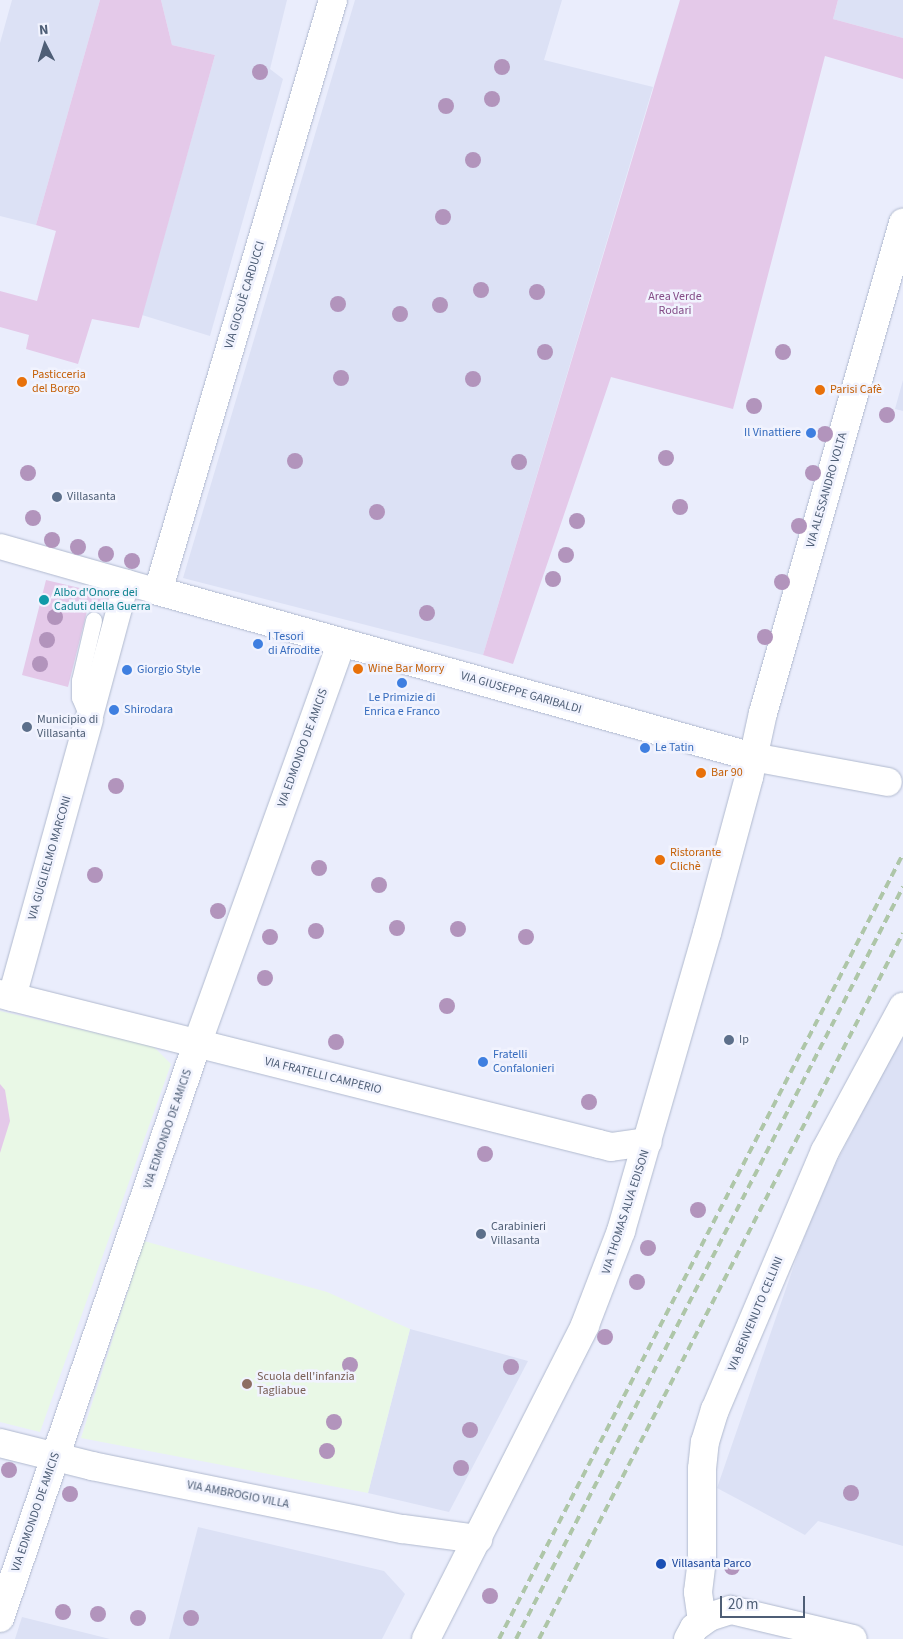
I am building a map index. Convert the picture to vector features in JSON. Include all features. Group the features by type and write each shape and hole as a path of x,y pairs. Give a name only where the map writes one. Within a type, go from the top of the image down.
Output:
{"street":[{"name":"VIA GIOSUÈ CARDUCCI","path":"158,591 333,0"},
{"name":"VIA ALESSANDRO VOLTA","path":"753,757 762,713 903,223"},
{"path":"0,546 158,591"},
{"path":"89,719 126,582"},
{"name":"VIA GIUSEPPE GARIBALDI","path":"158,591 753,757 888,782"},
{"name":"VIA EDMONDO DE AMICIS","path":"0,1618 198,1044 341,642"},
{"name":"VIA GUGLIELMO MARCONI","path":"6,995 89,719"},
{"name":"VIA THOMAS ALVA EDISON","path":"426,1639 585,1325 621,1231 648,1142 753,757"},
{"name":"VIA FRATELLI CAMPERIO","path":"6,995 611,1147 648,1142"},
{"name":"VIA BENVENUTO CELLINI","path":"696,1630 702,1559 702,1469 705,1442 715,1410 825,1151 903,1007"},
{"name":"VIA AMBROGIO VILLA","path":"0,1443 92,1466 403,1529 478,1539"},
{"path":"696,1630 713,1615 734,1610 853,1639"}],"lane":[{"path":"89,719 80,698 80,681 94,621"}],"shaded area":[{"path":"12,0 100,0 36,225 0,216 0,43"},
{"path":"161,0 287,0 270,69 283,79 210,336 142,315 215,55 172,45"},
{"path":"355,0 562,0 544,60 653,87 483,655 183,578"},
{"path":"838,0 903,0 903,38 833,19"},
{"path":"903,380 903,411 895,409"},
{"path":"0,1011 153,1046 171,1064 40,1432 0,1422"},
{"path":"903,1033 903,1546 818,1521 805,1535 717,1488 800,1248 830,1175"},
{"name":"Scuola dell'infanzia Tagliabue","path":"144,1241 327,1292 410,1329 368,1493 81,1438"},
{"path":"410,1329 528,1361 449,1512 368,1493"},
{"path":"198,1527 384,1571 405,1594 382,1639 169,1639"},
{"path":"22,1617 110,1639 15,1639"}],"green space":[{"path":"100,0 161,0 172,45 215,55 139,328 92,319 78,364 26,349 29,335 0,327 0,291 37,301 56,231 36,225"},
{"name":"Area Verde Rodari","path":"680,0 838,0 833,19 903,38 903,79 825,56 733,409 611,377 513,664 483,655"},
{"path":"46,580 109,595 106,610 88,607 68,687 22,675"},
{"path":"0,1084 5,1090 10,1121 0,1153"}],"railway":[{"path":"499,1639 903,854"},
{"path":"516,1639 903,887"},
{"path":"539,1639 903,933"}],"place":[{"name":"Pasticceria del Borgo","path":"22,382"},
{"name":"Parisi Cafè","path":"820,390"},
{"name":"Il Vinattiere","path":"811,433"},
{"name":"Villasanta","path":"57,497"},
{"name":"Albo d'Onore dei Caduti della Guerra","path":"44,600"},
{"name":"I Tesori di Afrodite","path":"258,644"},
{"name":"Wine Bar Morry","path":"358,669"},
{"name":"Giorgio Style","path":"127,670"},
{"name":"Le Primizie di Enrica e Franco","path":"402,683"},
{"name":"Shirodara","path":"114,710"},
{"name":"Municipio di Villasanta","path":"27,727"},
{"name":"Le Tatin","path":"645,748"},
{"name":"Bar 90","path":"701,773"},
{"name":"Ristorante Clichè","path":"660,860"},
{"name":"Ip","path":"729,1040"},
{"name":"Fratelli Confalonieri","path":"483,1062"},
{"name":"Carabinieri Villasanta","path":"481,1234"},
{"name":"Scuola dell'infanzia Tagliabue","path":"247,1384"},
{"name":"Villasanta Parco","path":"661,1564"}]}
